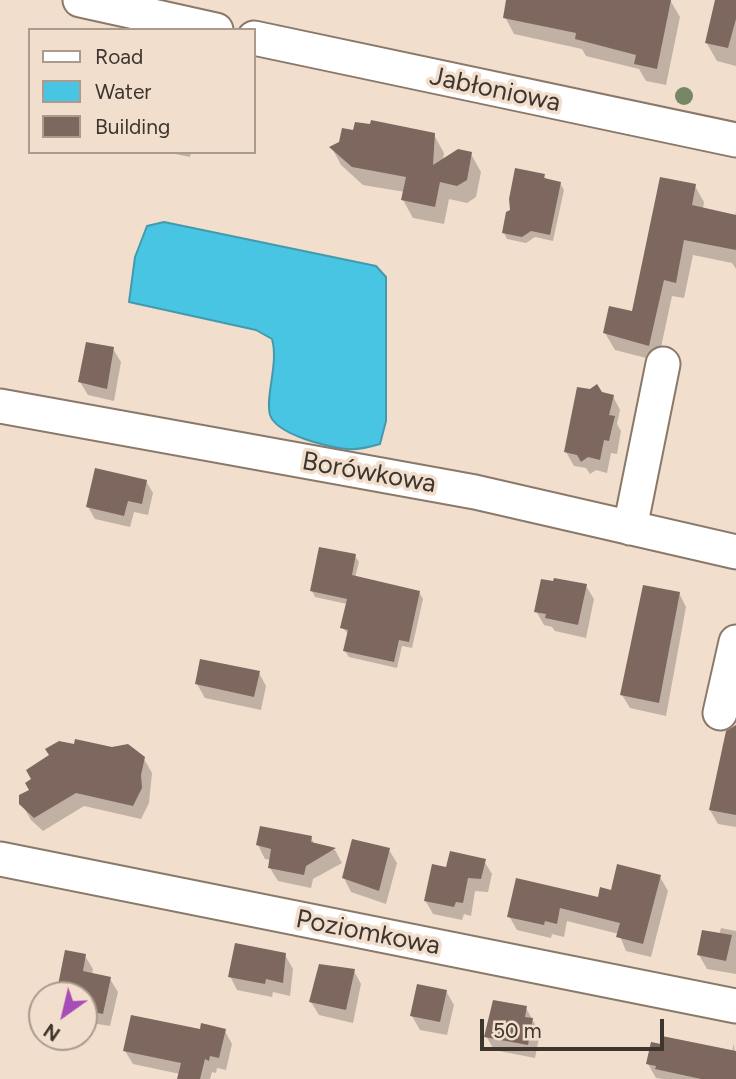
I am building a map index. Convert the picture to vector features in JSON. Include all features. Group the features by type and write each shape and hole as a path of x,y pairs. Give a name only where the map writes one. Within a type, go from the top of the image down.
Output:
{"street":[{"path":"80,0 207,28"},
{"name":"Jabłoniowa","path":"256,38 736,140"},
{"path":"629,528 663,364"},
{"name":"Borówkowa","path":"0,406 475,492 736,552"},
{"path":"720,713 736,642"},
{"name":"Poziomkowa","path":"0,859 736,1006"}],"water":[{"path":"164,222 376,266 386,277 386,421 380,444 355,449 328,446 292,434 275,422 269,407 274,359 272,339 256,330 129,302 135,257 147,226"}],"building":[{"path":"506,0 671,0 657,69 634,64 636,55 575,39 576,33 503,18"},
{"path":"715,0 736,0 736,19 728,48 705,43"},
{"path":"371,120 435,133 433,165 458,149 472,152 467,180 457,186 440,182 435,207 401,200 406,177 352,167 329,147 339,142 342,128 353,130 355,122 370,124"},
{"path":"515,168 545,174 544,178 561,182 550,235 531,231 522,237 502,233 506,212 510,210 509,199"},
{"path":"660,177 696,184 692,205 736,215 736,250 684,240 676,283 664,280 649,346 603,333 609,306 632,311"},
{"path":"86,342 114,347 107,389 78,382"},
{"path":"597,384 602,392 614,395 609,415 615,416 609,441 604,440 600,460 588,457 581,462 577,455 564,452 577,387 590,389"},
{"path":"95,468 147,480 142,504 128,501 124,516 86,507"},
{"path":"319,547 356,554 352,575 420,591 409,642 399,640 394,662 343,651 348,630 340,628 347,599 310,591"},
{"path":"554,578 587,584 578,625 545,618 546,614 534,612 541,579 553,581"},
{"path":"643,585 680,592 659,703 620,695"},
{"path":"200,659 260,671 254,697 195,684"},
{"path":"736,725 736,815 709,810 726,731"},
{"path":"75,739 112,747 128,744 145,757 141,775 142,788 133,806 76,793 34,818 19,804 19,795 29,790 25,783 31,779 26,770 49,755 45,749 59,741 74,744"},
{"path":"260,826 312,836 311,842 336,848 306,866 304,875 268,868 271,849 256,845"},
{"path":"352,839 390,848 379,891 342,878"},
{"path":"450,851 486,859 481,879 468,878 463,903 456,902 454,907 424,901 432,864 446,867"},
{"path":"617,864 661,875 643,944 616,937 620,923 560,908 557,924 545,921 544,925 507,917 516,878 598,897 600,887 611,890"},
{"path":"702,930 732,935 726,961 697,955"},
{"path":"235,943 286,953 283,983 266,979 265,984 228,977"},
{"path":"65,950 86,954 83,971 111,977 103,1014 98,1013 98,981 59,981"},
{"path":"319,964 355,969 346,1010 309,1002"},
{"path":"417,984 447,990 440,1022 410,1016"},
{"path":"493,1000 527,1006 525,1017 533,1018 528,1045 484,1037"},
{"path":"131,1015 200,1029 201,1023 226,1029 219,1058 210,1056 209,1061 205,1059 200,1079 177,1079 181,1063 123,1051"},
{"path":"662,1036 736,1051 736,1079 701,1079 655,1069 656,1066 646,1064 651,1042 661,1044"}]}
